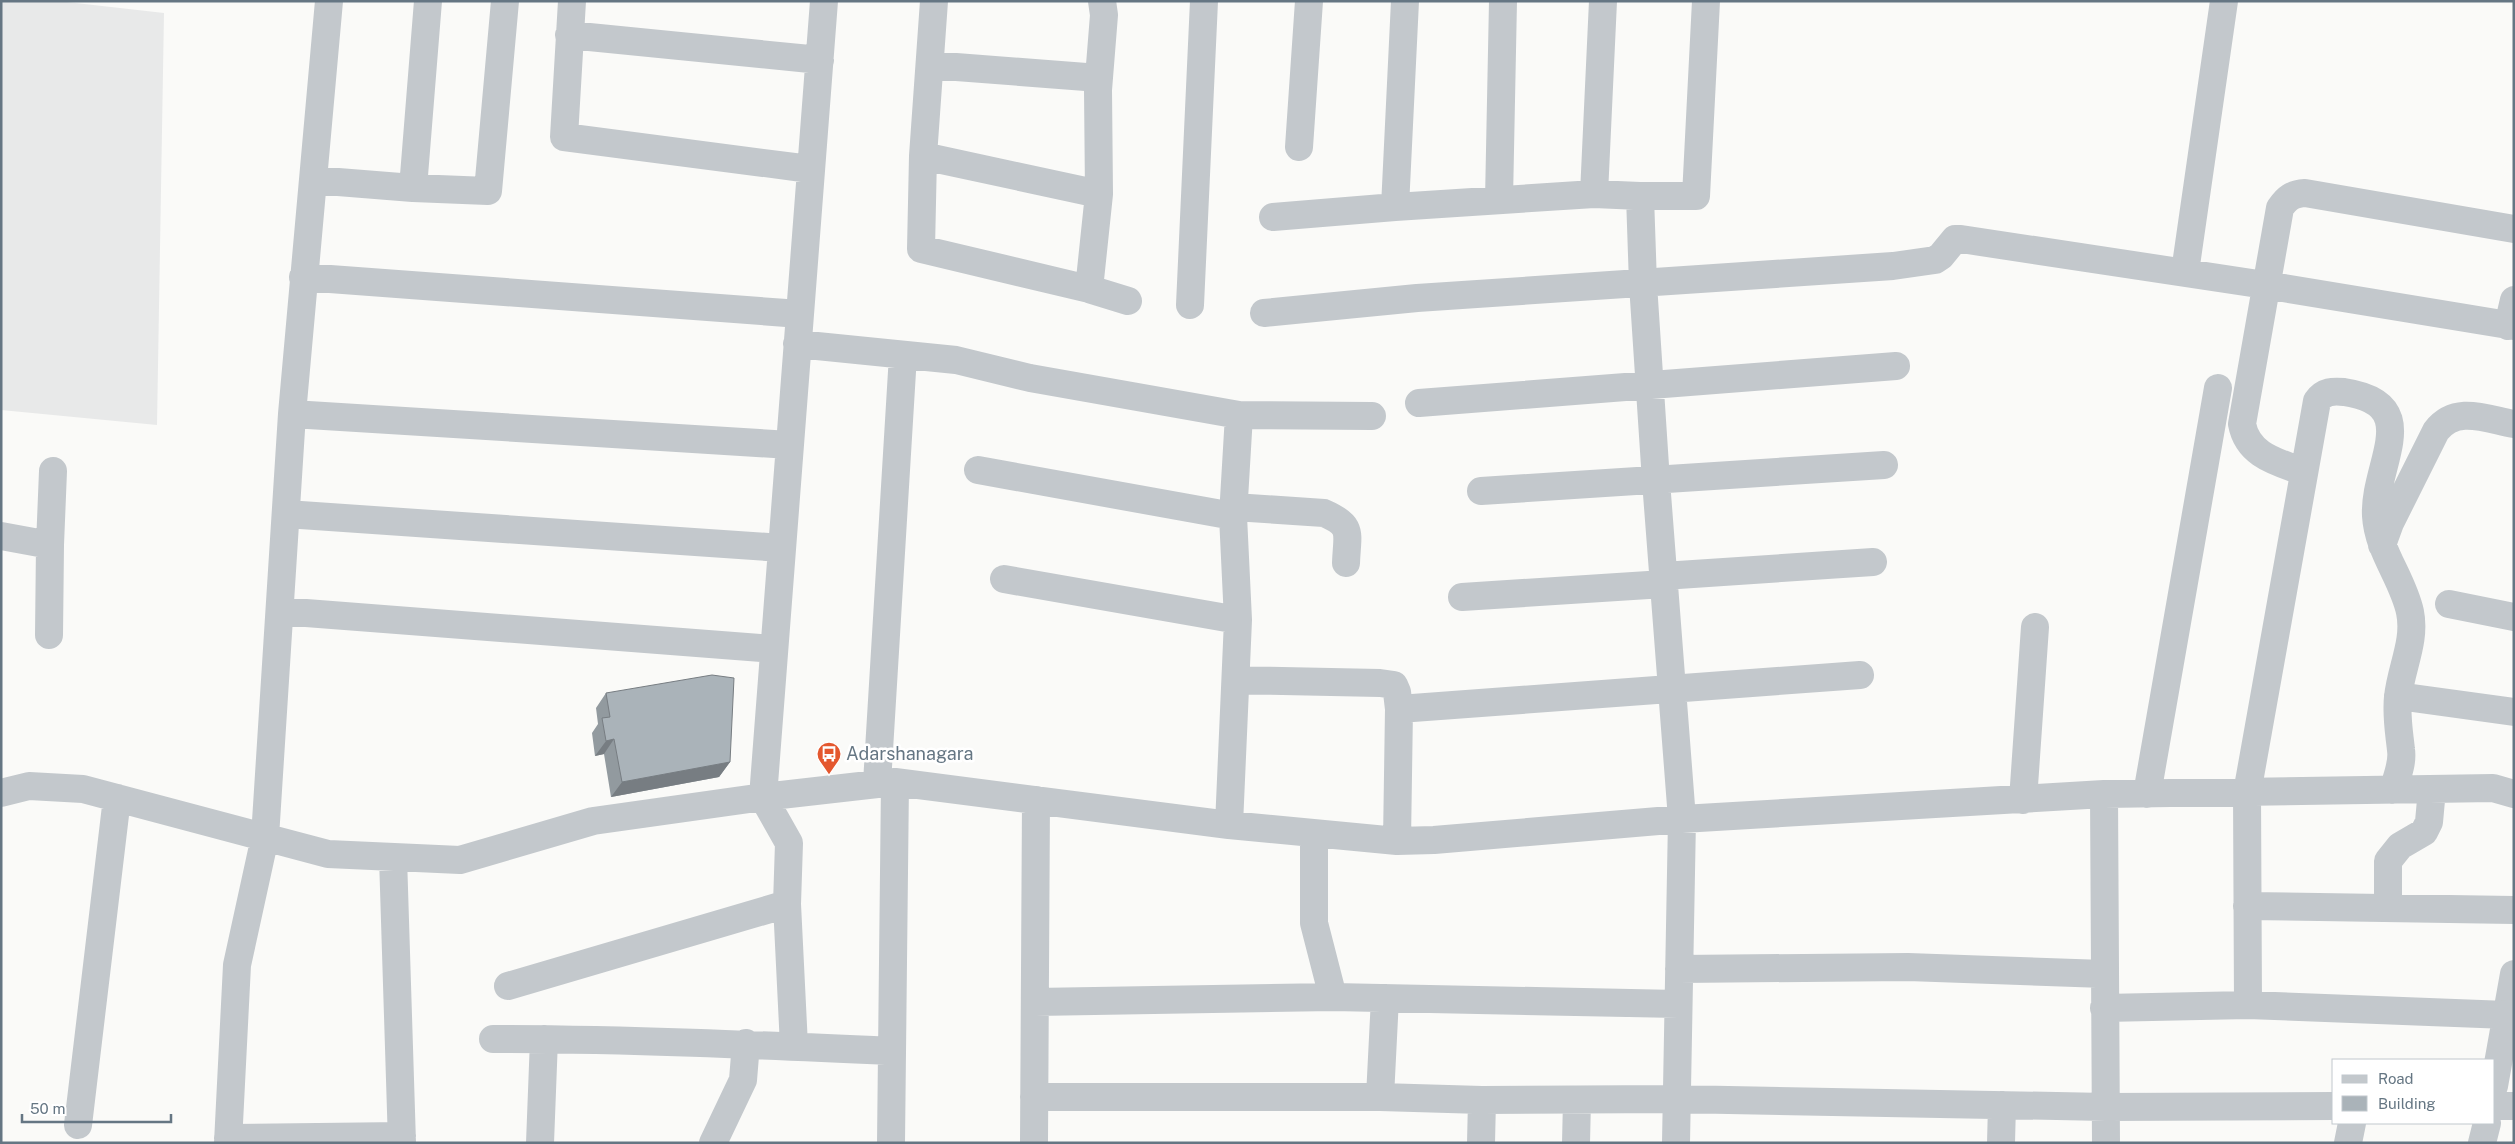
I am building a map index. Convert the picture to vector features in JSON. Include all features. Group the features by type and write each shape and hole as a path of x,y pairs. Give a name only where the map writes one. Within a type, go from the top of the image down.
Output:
{"street":[{"path":"329,1 292,414 265,837 237,965 228,1140 402,1139 394,857"},
{"path":"412,188 428,1"},
{"path":"313,180 412,188 488,191 506,1"},
{"path":"572,1 564,137 810,169"},
{"path":"794,1046 787,904 789,843 763,797 824,1"},
{"path":"934,1 923,156 921,248 1089,289 1128,301"},
{"path":"1089,289 1099,194 1099,78 1104,15 1102,1"},
{"path":"1190,305 1204,1"},
{"path":"1299,147 1309,1"},
{"path":"1395,207 1406,1"},
{"path":"1499,200 1503,1"},
{"path":"1594,194 1603,1"},
{"path":"1273,217 1594,194 1696,196 1706,1"},
{"path":"2184,272 2224,1"},
{"path":"569,36 820,60"},
{"path":"930,65 1099,78"},
{"path":"923,156 1099,194"},
{"path":"2304,472 2262,456 2250,445 2242,424 2280,208 2286,199 2295,194 2305,193 2514,229"},
{"path":"1640,196 1643,284 1656,481 1682,819 1676,1143"},
{"path":"1264,313 1417,298 1643,284 1921,263 1935,260 1942,256 1955,239 1961,239 2265,285 2512,317"},
{"path":"303,278 800,314"},
{"path":"797,344 956,360 1030,378 1239,415 1372,416"},
{"path":"891,1143 892,1051 886,783 903,355"},
{"path":"1419,403 1650,383 1896,366"},
{"path":"2147,794 2218,388"},
{"path":"2248,1005 2247,792 2318,401 2322,395 2339,392 2365,395 2384,408 2389,418 2391,432 2376,508 2382,545 2410,611 2412,628 2412,640 2405,660 2398,696 2396,716 2402,751 2400,769 2393,790"},
{"path":"292,414 790,445"},
{"path":"1229,825 1238,620 1233,512 1239,415"},
{"path":"2382,545 2390,523 2436,431 2443,422 2453,416 2466,415 2514,424"},
{"path":"1481,491 1884,465"},
{"path":"978,470 1233,512 1324,513 1344,523 1347,530 1346,563"},
{"path":"49,635 53,471"},
{"path":"286,514 782,548"},
{"path":"1,536 50,545"},
{"path":"1462,596 1874,562"},
{"path":"1004,579 1238,620"},
{"path":"2449,604 2514,617"},
{"path":"280,611 774,649"},
{"path":"2023,800 2035,627"},
{"path":"1400,709 1860,675"},
{"path":"1236,680 1380,683 1394,685 1400,709 1397,841"},
{"path":"2398,696 2514,712"},
{"path":"1,793 29,786 84,789 328,854 460,860 593,821 763,797 886,783 1229,825 1397,841 1434,840 1682,819 2104,794 2493,788 2514,794"},
{"path":"2388,908 2388,861 2400,846 2424,832 2429,822 2432,789"},
{"path":"2104,794 2106,1143"},
{"path":"78,1125 117,798"},
{"path":"1034,1143 1036,800"},
{"path":"1314,833 1314,923 1333,998"},
{"path":"508,986 787,904"},
{"path":"2248,906 2514,910"},
{"path":"1679,969 1908,967 2104,974"},
{"path":"2495,1081 2513,978"},
{"path":"1035,1002 1385,998 1678,1004"},
{"path":"1380,1098 1385,998"},
{"path":"2104,1008 2248,1005 2507,1016"},
{"path":"493,1040 544,1039 746,1043 892,1051"},
{"path":"540,1143 544,1039"},
{"path":"713,1143 743,1080 746,1043"},
{"path":"1034,1097 1482,1100 1677,1099 2106,1107 2332,1106"},
{"path":"1481,1143 1482,1100"},
{"path":"1576,1143 1577,1100"},
{"path":"2001,1143 2002,1105"},
{"path":"2495,1106 2514,1106"},
{"path":"2348,1143 2352,1124"},
{"path":"2482,1143 2486,1124"}],"shaded area":[{"path":"1,1 58,1 164,13 157,425 1,410"}],"building":[{"path":"712,675 734,678 730,762 622,782 614,739 606,741 602,718 610,717 606,693"}],"place":[{"name":"Adarshanagara","path":"829,775"}]}
